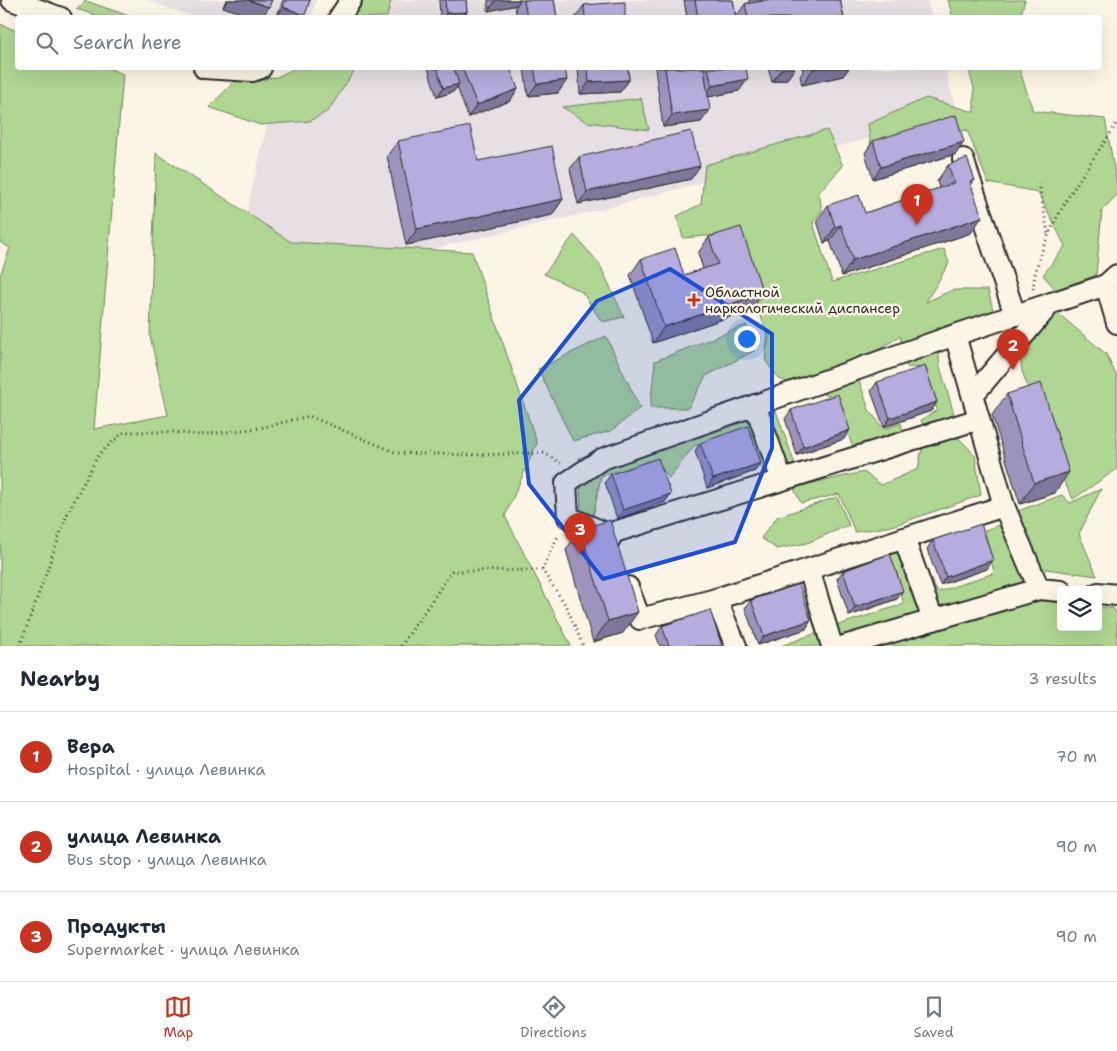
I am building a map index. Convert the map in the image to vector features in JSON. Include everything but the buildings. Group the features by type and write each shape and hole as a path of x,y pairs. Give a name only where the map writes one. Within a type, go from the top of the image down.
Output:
{"street":[{"path":"12,0 53,15"},
{"path":"341,15 351,0"},
{"path":"236,70 255,70"},
{"path":"963,159 1023,312"},
{"path":"980,420 608,534 568,517 566,483 602,459 955,334 1052,303 1112,280 1117,323"},
{"path":"973,395 1052,303"},
{"path":"955,334 1004,506 1039,589"},
{"path":"756,405 782,480"},
{"path":"608,534 640,619 716,599 1004,506"},
{"path":"904,538 933,620"},
{"path":"809,569 832,646"},
{"path":"844,646 1039,589 1057,591"},
{"path":"1102,593 1117,595"},
{"path":"716,599 736,646"}],"path":[{"path":"1023,312 1048,234 1117,123"},
{"path":"1039,183 1048,234"},
{"path":"20,646 68,512 100,454 124,432 173,432 199,435 260,428 309,416 397,453 477,455 544,453 578,474"},
{"path":"542,570 568,517"},
{"path":"401,646 452,571 542,570"},
{"path":"542,570 566,607 583,646"}],"highlighted area":[{"path":"670,269 772,334 772,448 735,542 603,579 529,484 519,400 597,301"}],"shaded area":[{"path":"146,0 316,0 312,15 189,15"},
{"path":"368,0 927,0 931,15 358,15"},
{"path":"321,70 946,70 957,115 595,211 397,257 241,237 271,107"}],"green space":[{"path":"363,0 391,0 387,15 354,15"},
{"path":"948,0 1025,0 1021,15 952,15"},
{"path":"86,1 126,15 96,15 76,9"},
{"path":"0,24 15,30 15,70 113,70 123,74 94,429 168,415 150,336 156,153 291,242 472,252 537,443 505,516 571,646 0,646 0,276 10,248 0,242"},
{"path":"291,70 355,70 328,111 310,121 260,125 209,107 234,82 277,77"},
{"path":"969,70 1020,70 1033,111 1105,119 1117,185 1117,195 1102,210 1096,275 1056,290 1043,275 1065,246 1038,192 988,183 967,130 871,147 868,124 926,98 974,112 974,88"},
{"path":"641,98 649,130 587,122 562,107"},
{"path":"827,130 843,166 819,192 822,211 813,223 832,282 944,249 949,263 926,302 952,290 988,290 994,314 936,328 940,367 954,414 944,425 926,431 921,420 937,410 926,368 907,367 900,336 854,365 869,410 884,429 901,423 904,436 854,449 833,397 779,379 765,360 768,335 729,234 683,238 677,216 701,204 705,165"},
{"path":"574,235 599,263 624,317 602,322 582,292 544,274"},
{"path":"1054,310 1106,354 1117,377 1117,469 1073,499 1058,470 1022,371 1019,349"},
{"path":"746,325 754,351 706,376 688,408 650,408 655,361"},
{"path":"606,336 640,408 611,431 573,441 538,369"},
{"path":"734,407 776,411 796,467 764,472 741,433 694,446 669,478 657,462 601,476 593,517 581,514 579,458 697,414"},
{"path":"954,433 975,455 981,495 892,526 855,532 839,494 801,503 793,487 864,472 881,485 918,469 923,443"},
{"path":"1101,489 1079,534 1097,576 1039,568 1018,511 1062,495 1070,503"},
{"path":"837,497 849,525 807,543 777,549 761,538 777,517"},
{"path":"999,525 1037,600 1057,602 1057,631 1102,631 1102,607 1113,608 1117,615 1117,646 781,646 904,604 888,555 911,547 938,592 994,573 985,530"}],"place":[{"name":"Вера","path":"917,225"},
{"name":"Областной наркологический диспансер","path":"694,300"},
{"name":"улица Левинка","path":"1013,370"},
{"name":"Продукты","path":"580,554"}]}
